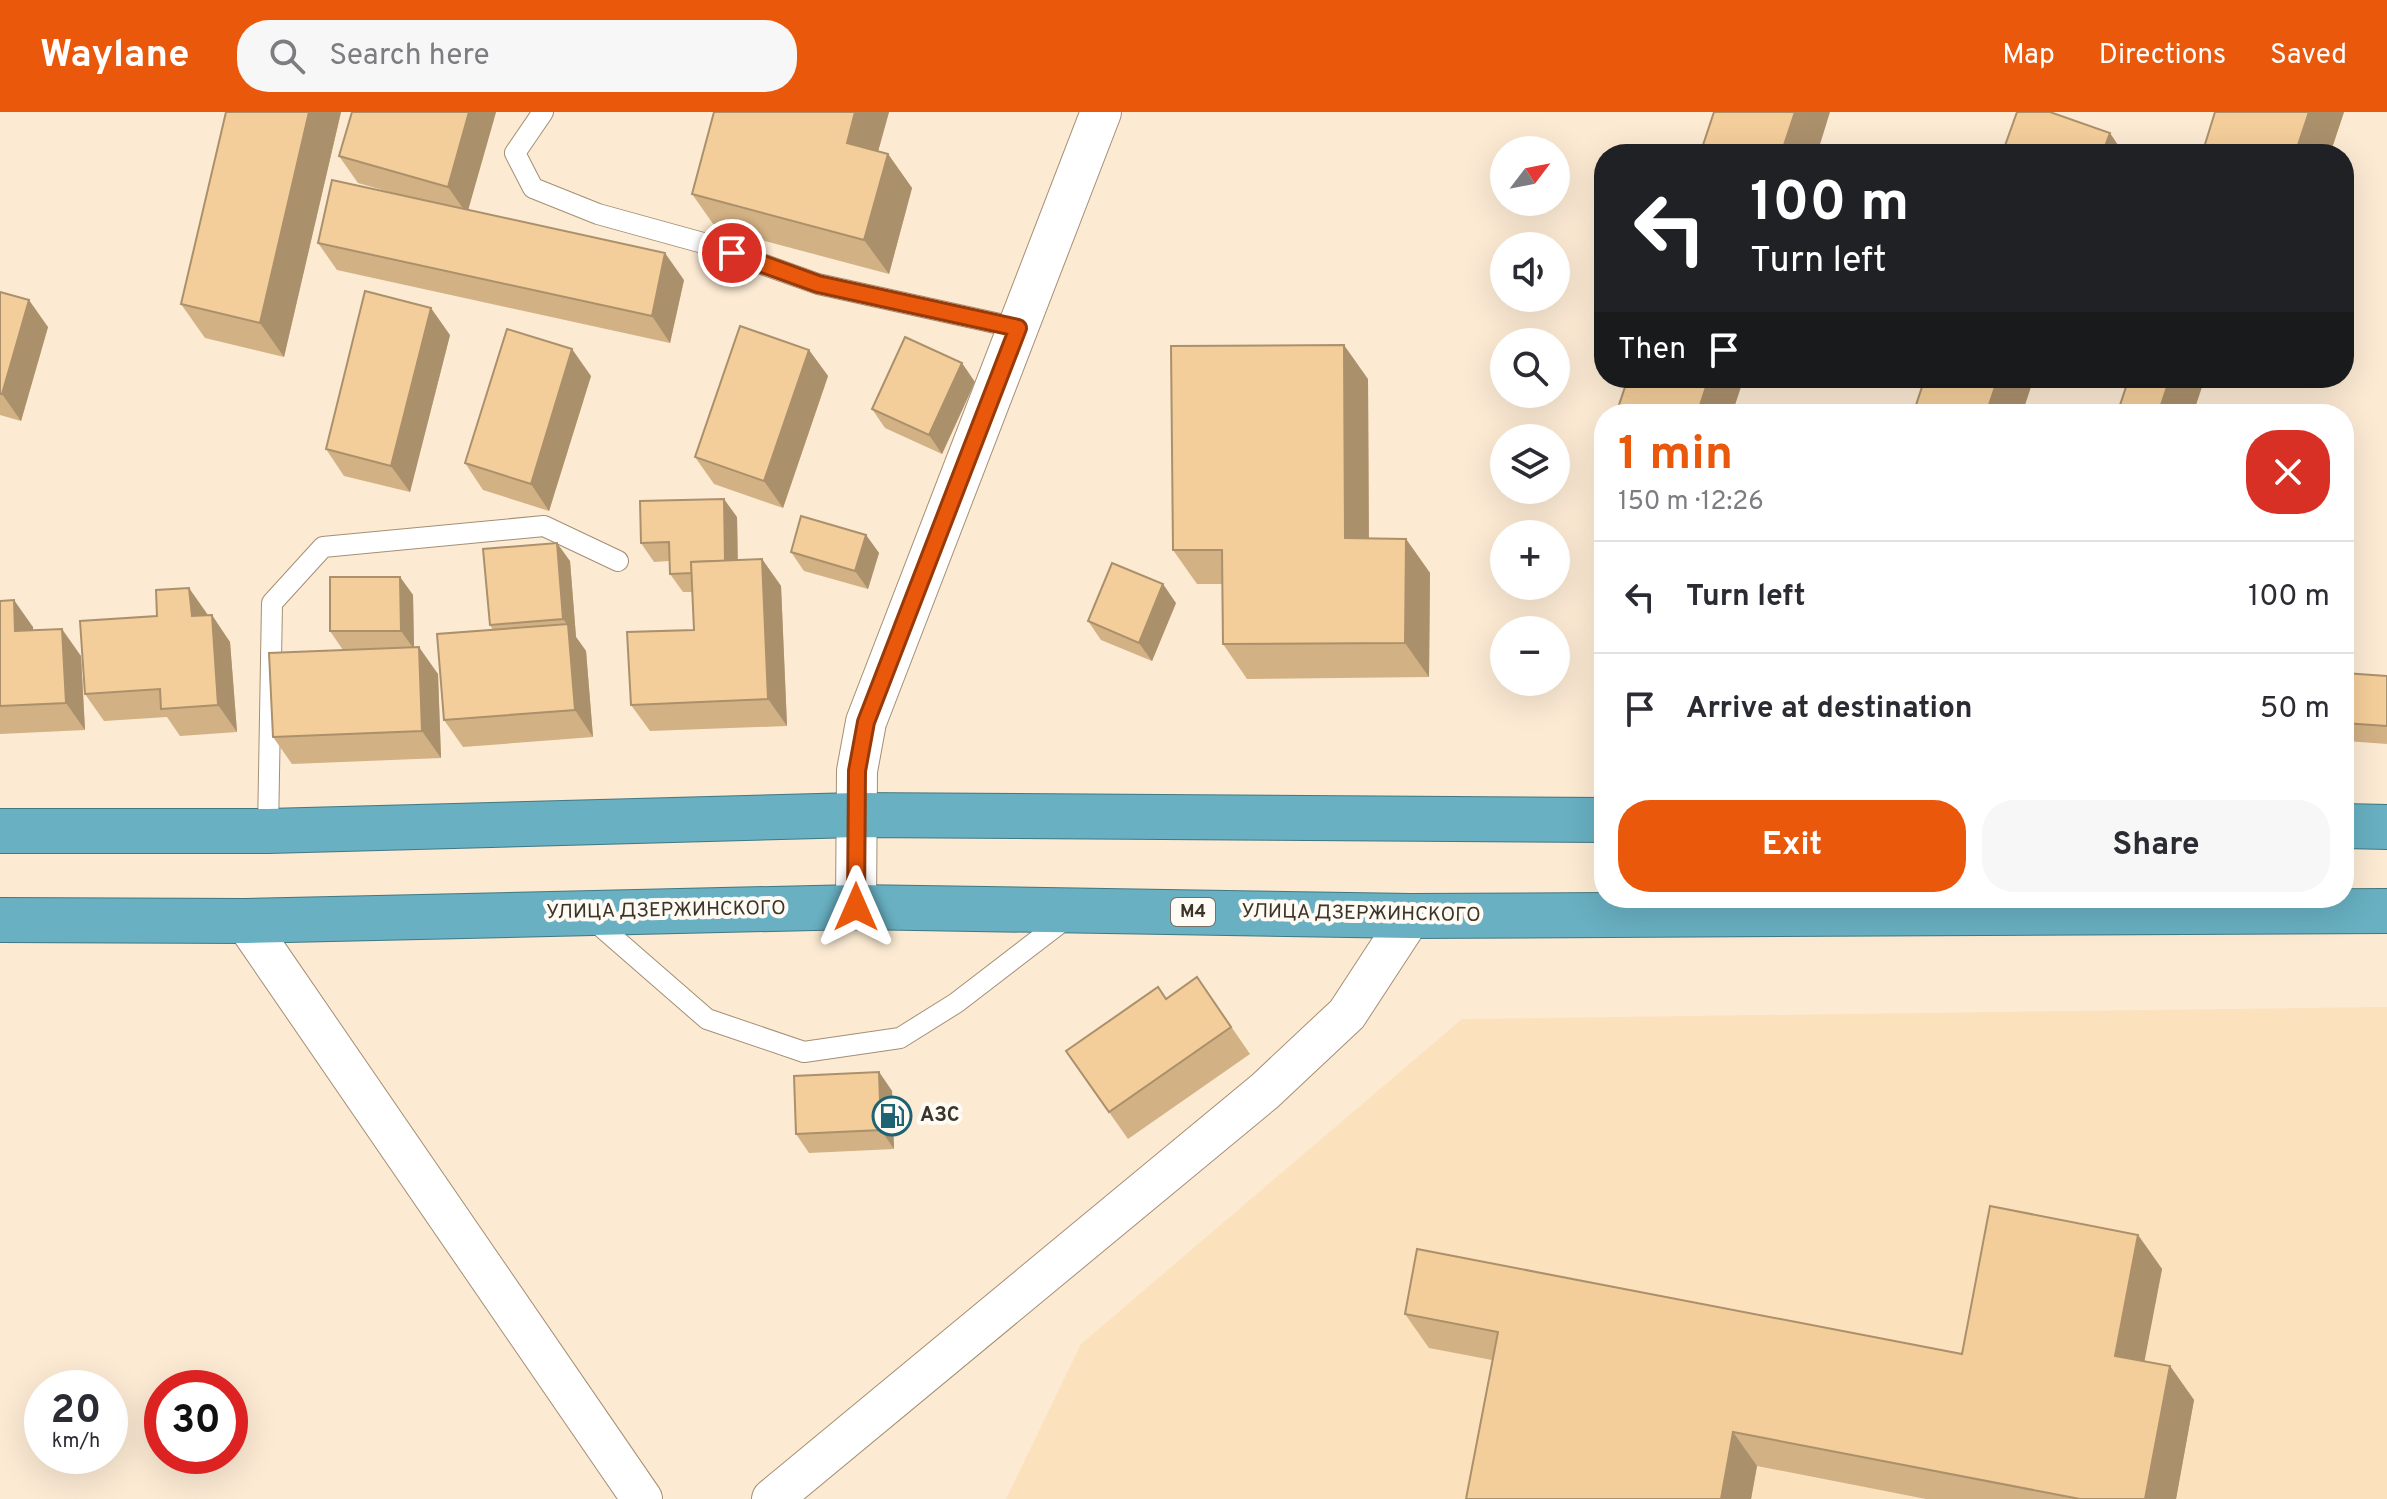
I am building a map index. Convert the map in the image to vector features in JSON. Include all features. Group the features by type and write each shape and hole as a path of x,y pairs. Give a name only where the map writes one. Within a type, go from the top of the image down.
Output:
{"highway":[{"path":"0,831 268,831 856,815 1594,820"},
{"path":"2354,826 2387,827"},
{"name":"УЛИЦА ДЗЕРЖИНСКОГО","path":"0,920 245,921 856,907 1411,916 2387,911"}],"street":[{"path":"856,907 857,771 866,722 1101,112"},
{"path":"772,1499 1265,1091 1347,1014 1411,916"},
{"path":"245,921 642,1499"}],"lane":[{"path":"543,112 515,153 533,188 598,214 703,243 818,284 1018,328"},
{"path":"268,831 272,603 323,547 544,526 618,561"},
{"path":"585,913 707,1019 804,1052 900,1038 956,1003 1077,910"}],"shaded area":[{"path":"2387,1007 2387,1499 1006,1499 1081,1344 1462,1019"}],"building":[{"path":"226,112 309,112 260,323 181,304"},
{"path":"352,112 469,112 448,187 339,156"},
{"path":"714,112 855,112 847,143 888,154 864,240 692,194"},
{"path":"1714,112 1795,112 1784,144 1703,144"},
{"path":"2017,112 2050,112 2110,133 2106,144 2006,144"},
{"path":"2215,112 2309,112 2298,144 2205,144"},
{"path":"332,180 665,253 652,316 318,243"},
{"path":"365,291 431,308 391,466 326,449"},
{"path":"0,292 29,300 2,394 0,394"},
{"path":"740,326 809,350 764,481 695,457"},
{"path":"507,329 572,349 531,484 465,463"},
{"path":"905,337 962,363 929,435 872,409"},
{"path":"1344,345 1345,538 1406,539 1405,643 1223,644 1222,550 1173,550 1171,346"},
{"path":"1625,388 1706,388 1700,404 1619,404"},
{"path":"1922,388 1995,388 1989,404 1916,404"},
{"path":"2126,388 2167,388 2161,404 2120,404"},
{"path":"724,499 725,561 691,562 692,573 670,574 669,542 641,543 640,501"},
{"path":"801,516 866,535 855,571 791,552"},
{"path":"557,543 563,619 490,625 483,549"},
{"path":"762,559 768,699 631,705 627,632 694,630 691,562"},
{"path":"1112,563 1163,584 1139,643 1088,621"},
{"path":"330,577 400,577 401,631 330,631"},
{"path":"189,588 192,616 212,615 218,705 161,709 160,689 85,694 80,621 157,616 156,590"},
{"path":"14,600 15,631 62,629 66,703 0,706 0,601"},
{"path":"568,624 575,710 444,720 437,634"},
{"path":"419,647 422,731 273,737 269,653"},
{"path":"2354,674 2387,676 2387,726 2354,724"},
{"path":"1197,977 1231,1027 1109,1112 1066,1051 1158,987 1166,999"},
{"path":"879,1072 881,1130 796,1134 794,1076"},
{"path":"1990,1206 2138,1235 2115,1356 2170,1366 2145,1499 2080,1499 1733,1432 1721,1499 1466,1499 1498,1332 1405,1314 1417,1249 1962,1354"}],"place":[{"name":"АЗС","path":"892,1116"}],"route":[{"path":"732,253 818,284 1018,328 866,722 857,771 856,907"}]}
